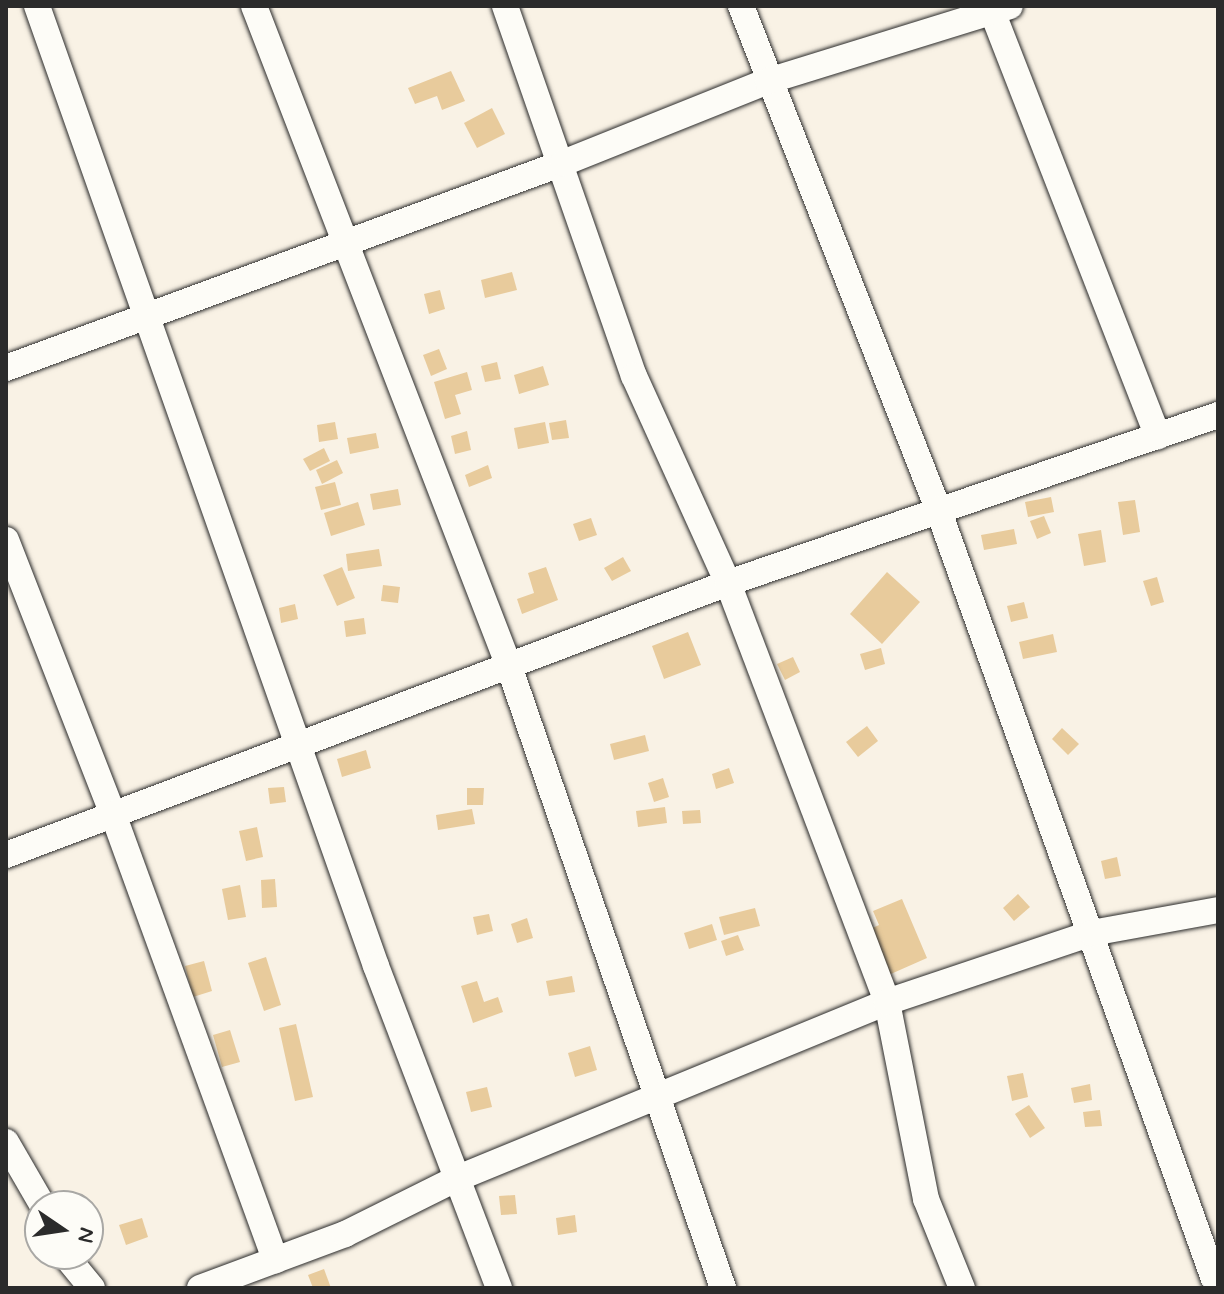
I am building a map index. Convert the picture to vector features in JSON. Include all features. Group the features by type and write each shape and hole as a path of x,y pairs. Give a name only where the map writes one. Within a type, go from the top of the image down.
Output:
{"street":[{"path":"37,6 298,746 499,1288"},
{"path":"254,6 509,666 723,1288"},
{"path":"505,6 563,163 634,376 728,583 887,1002 926,1199 962,1288"},
{"path":"741,6 938,509 1092,933 1208,1282"},
{"path":"6,368 563,163 768,81 997,8 1158,436"},
{"path":"6,855 728,583 1218,415"},
{"path":"6,540 113,814 275,1260"},
{"path":"200,1288 345,1234 458,1178 656,1100 887,1002 1092,933 1218,910"},
{"path":"6,1142 34,1190"},
{"path":"77,1270 92,1288"}],"building":[{"path":"451,71 465,101 442,110 437,96 415,104 408,88"},
{"path":"492,108 505,134 477,148 464,123"},
{"path":"512,272 517,290 485,298 481,280"},
{"path":"440,290 445,309 429,314 424,294"},
{"path":"439,349 447,369 431,376 423,355"},
{"path":"497,362 501,379 485,382 481,366"},
{"path":"543,366 549,385 519,394 514,375"},
{"path":"467,372 472,390 455,395 461,414 445,419 434,382"},
{"path":"566,420 569,438 552,440 549,423"},
{"path":"335,422 338,439 319,442 317,425"},
{"path":"545,422 549,443 518,449 514,428"},
{"path":"467,431 471,450 455,454 451,436"},
{"path":"376,433 379,448 350,454 347,438"},
{"path":"324,448 330,461 310,471 303,459"},
{"path":"337,460 343,473 322,484 316,470"},
{"path":"488,465 492,478 469,487 465,475"},
{"path":"335,482 341,505 321,510 315,487"},
{"path":"398,489 401,505 373,510 370,494"},
{"path":"1051,497 1054,512 1028,517 1025,502"},
{"path":"1135,500 1140,532 1123,535 1118,502"},
{"path":"358,502 365,525 331,536 324,513"},
{"path":"1044,516 1051,533 1037,539 1030,521"},
{"path":"591,518 597,535 579,541 573,524"},
{"path":"1014,529 1017,544 984,550 981,535"},
{"path":"1101,530 1106,562 1084,566 1078,534"},
{"path":"379,549 382,566 348,571 346,554"},
{"path":"623,557 631,571 612,581 604,568"},
{"path":"342,567 355,598 337,606 323,575"},
{"path":"546,567 558,600 522,614 517,599 534,593 528,573"},
{"path":"887,572 920,602 882,644 850,614"},
{"path":"1157,577 1164,602 1151,606 1143,581"},
{"path":"383,585 400,587 398,603 381,601"},
{"path":"1024,602 1028,618 1011,622 1007,606"},
{"path":"295,604 298,619 281,623 279,608"},
{"path":"364,618 366,634 346,637 344,621"},
{"path":"688,632 701,665 664,679 652,646"},
{"path":"1053,634 1057,652 1023,659 1019,642"},
{"path":"881,648 885,664 865,670 860,654"},
{"path":"793,657 800,672 785,680 777,664"},
{"path":"867,726 878,741 858,757 846,742"},
{"path":"1062,728 1079,744 1068,755 1052,739"},
{"path":"645,735 649,751 614,760 610,744"},
{"path":"366,750 371,768 342,777 337,759"},
{"path":"729,768 734,783 716,789 712,774"},
{"path":"663,778 669,797 654,802 648,783"},
{"path":"284,787 286,802 270,804 268,788"},
{"path":"467,788 484,788 483,805 467,805"},
{"path":"665,807 667,823 638,827 636,811"},
{"path":"472,809 475,824 438,830 436,815"},
{"path":"700,810 701,823 683,824 682,811"},
{"path":"257,827 263,857 246,861 239,831"},
{"path":"1117,857 1121,876 1105,879 1101,861"},
{"path":"275,879 277,907 262,908 261,880"},
{"path":"240,885 246,917 228,920 222,889"},
{"path":"1018,894 1030,907 1014,921 1003,908"},
{"path":"902,899 927,958 884,977 864,932 879,925 873,911"},
{"path":"755,908 760,926 724,935 719,917"},
{"path":"489,914 493,931 477,935 473,917"},
{"path":"527,918 533,938 517,943 511,924"},
{"path":"712,924 717,940 689,949 684,933"},
{"path":"738,935 744,950 726,956 721,941"},
{"path":"266,957 281,1005 264,1011 248,963"},
{"path":"204,961 212,991 193,997 185,966"},
{"path":"572,976 575,992 549,996 546,981"},
{"path":"477,981 484,1002 498,997 503,1012 473,1023 461,986"},
{"path":"296,1024 313,1097 295,1101 279,1028"},
{"path":"230,1030 240,1062 222,1067 213,1035"},
{"path":"590,1046 597,1070 575,1077 568,1053"},
{"path":"1023,1073 1028,1097 1012,1101 1007,1076"},
{"path":"1090,1084 1092,1100 1074,1103 1071,1088"},
{"path":"487,1087 492,1107 471,1112 466,1092"},
{"path":"1029,1105 1045,1128 1030,1138 1015,1114"},
{"path":"1100,1110 1102,1126 1085,1127 1083,1112"},
{"path":"515,1195 517,1214 501,1215 499,1196"},
{"path":"575,1215 577,1232 558,1235 556,1218"},
{"path":"142,1218 148,1237 126,1245 119,1225"},
{"path":"324,1269 331,1288 313,1288 308,1275"}]}
